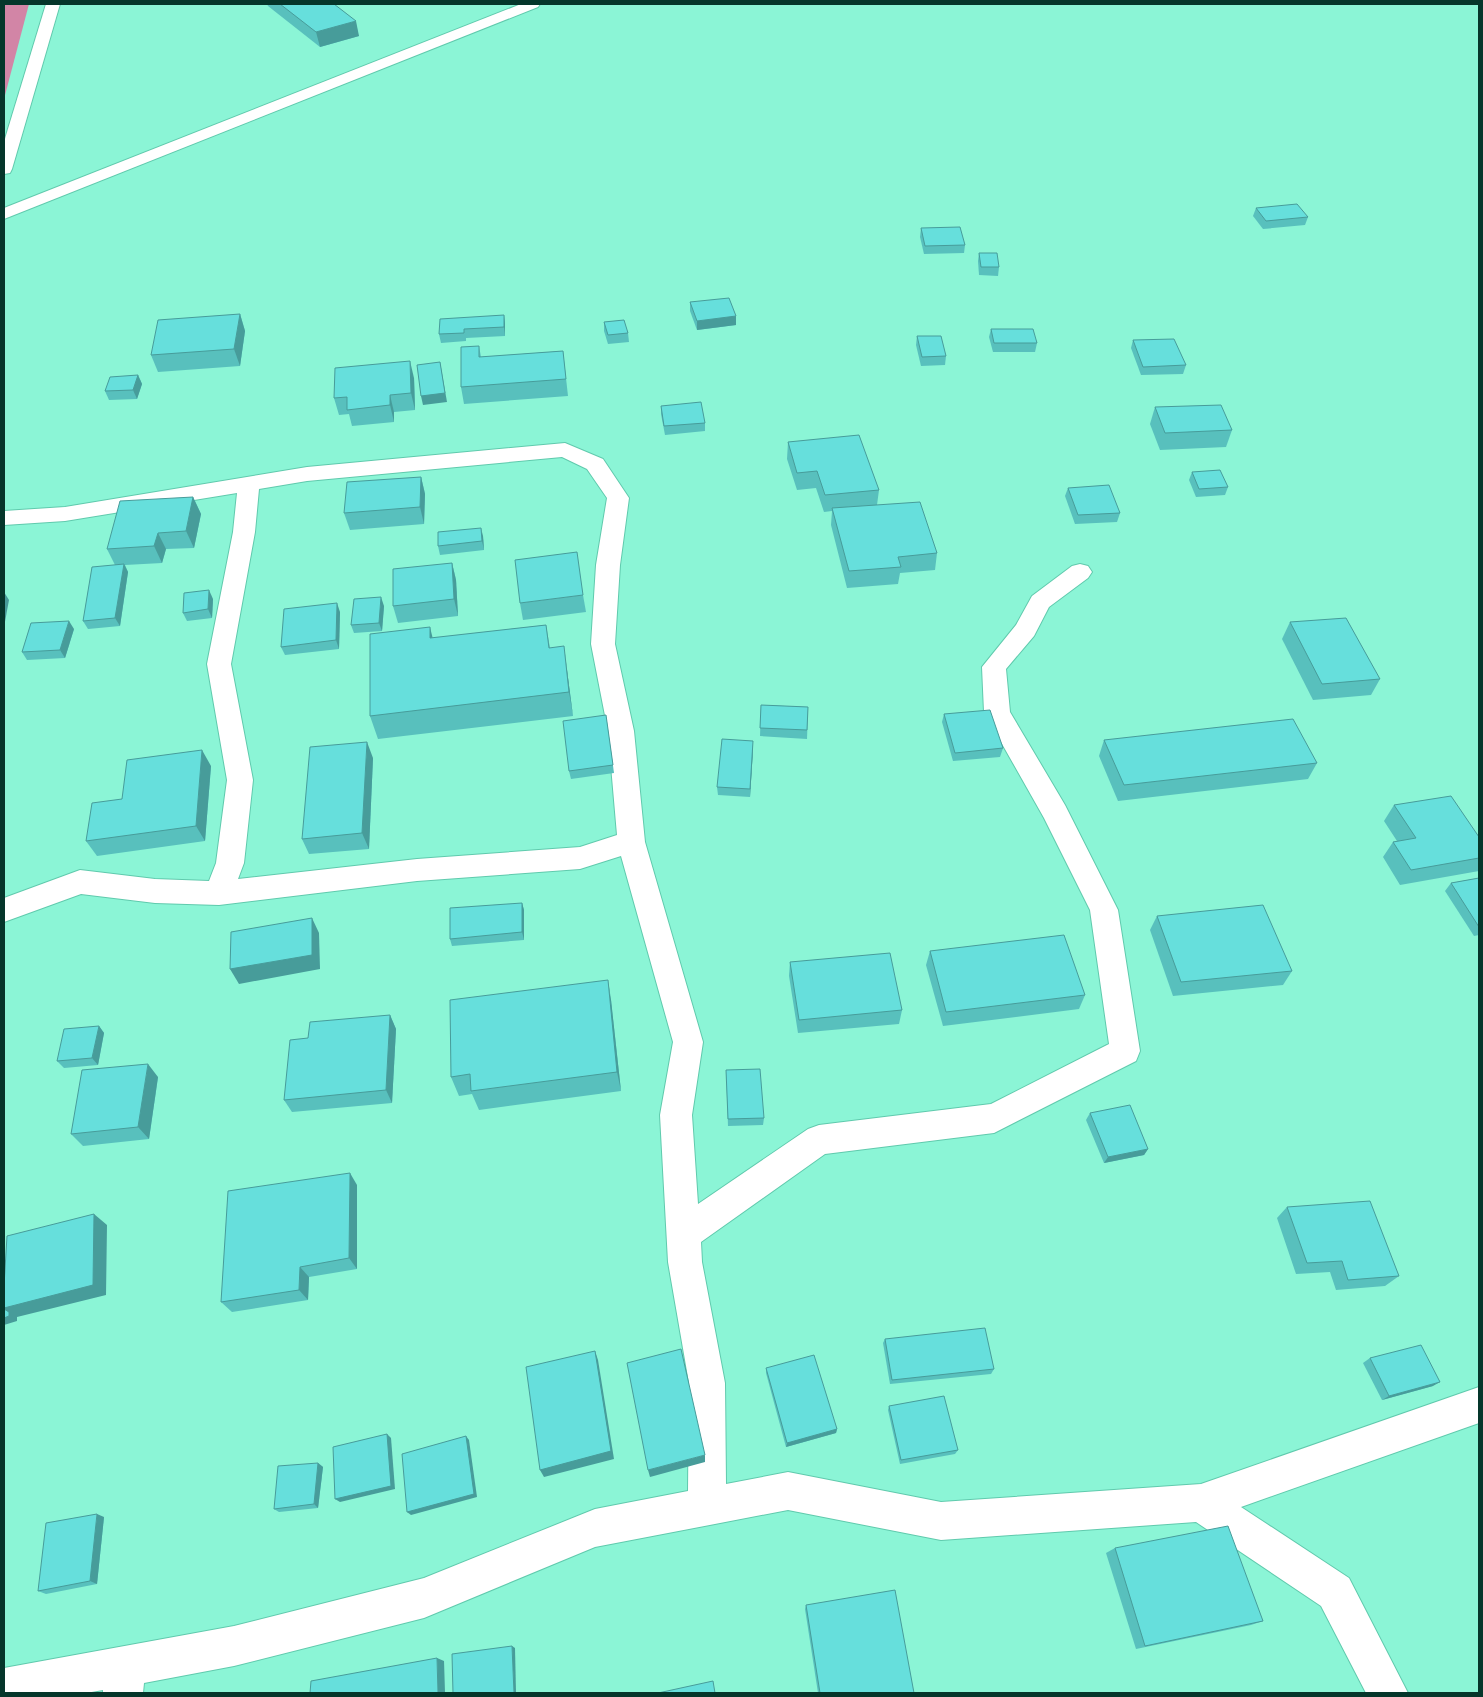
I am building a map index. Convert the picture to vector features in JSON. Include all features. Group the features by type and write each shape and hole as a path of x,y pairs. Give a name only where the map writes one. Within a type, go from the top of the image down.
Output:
{"street":[{"path":"4,169 53,4"},
{"path":"4,214 533,4"},
{"path":"4,518 66,514 249,482 307,474 565,450 595,464 618,498 608,565 604,644 621,731 631,842 688,1042 676,1115 685,1262 707,1383 708,1507"},
{"path":"219,893 230,863 240,780 220,664 244,532 249,482"},
{"path":"683,1234 819,1140 994,1118 1125,1050 1104,910 1056,813 997,712 994,667 1025,630 1040,602 1080,572"},
{"path":"4,910 80,882 155,891 219,893 417,870 580,858 631,842"},
{"path":"4,1688 124,1680 234,1646 424,1598 595,1528 788,1491 941,1521 1201,1503 1479,1405"},
{"path":"1201,1503 1334,1592 1388,1693"}],"shaded area":[{"path":"4,4 29,4 4,99"}],"building":[{"path":"280,4 334,4 356,21 316,32"},
{"path":"1297,204 1308,217 1266,221 1256,208"},
{"path":"960,227 965,245 925,246 921,228"},
{"path":"979,253 997,253 999,267 981,267"},
{"path":"729,298 736,316 697,321 690,302"},
{"path":"240,314 234,349 151,355 158,320"},
{"path":"504,315 504,327 464,329 464,333 439,334 440,319"},
{"path":"624,320 628,333 608,335 604,322"},
{"path":"991,329 1033,329 1037,343 994,343"},
{"path":"917,336 941,336 946,356 922,357"},
{"path":"1174,339 1186,365 1143,367 1133,340"},
{"path":"479,346 479,357 563,351 566,379 461,387 461,347"},
{"path":"410,361 411,393 390,395 390,405 347,410 347,397 334,398 335,368"},
{"path":"440,362 445,393 421,396 417,365"},
{"path":"138,375 133,390 105,391 110,377"},
{"path":"701,402 705,423 664,426 661,406"},
{"path":"1221,405 1232,430 1165,433 1155,407"},
{"path":"859,435 879,490 825,495 817,471 797,473 788,442"},
{"path":"1220,470 1228,487 1199,489 1192,472"},
{"path":"421,477 420,507 344,513 347,482"},
{"path":"1109,485 1120,513 1078,515 1068,488"},
{"path":"193,497 186,531 158,533 154,546 107,549 120,501"},
{"path":"920,502 937,553 898,557 901,567 849,571 832,508"},
{"path":"481,528 482,541 438,546 438,532"},
{"path":"577,552 583,595 520,603 515,560"},
{"path":"452,563 454,599 393,606 393,569"},
{"path":"124,564 115,618 83,621 92,567"},
{"path":"209,590 208,609 183,613 184,593"},
{"path":"381,597 379,623 351,625 354,599"},
{"path":"337,603 336,640 281,647 284,609"},
{"path":"1346,618 1380,679 1322,684 1290,622"},
{"path":"69,621 60,650 22,652 31,623"},
{"path":"546,625 549,648 564,646 569,692 370,716 370,634 430,627 430,638"},
{"path":"761,705 808,707 807,730 760,728"},
{"path":"990,710 1003,748 955,753 944,714"},
{"path":"606,715 613,765 569,771 563,721"},
{"path":"1293,719 1317,763 1124,785 1104,740"},
{"path":"722,739 753,741 750,789 717,787"},
{"path":"367,742 362,833 302,839 310,747"},
{"path":"202,750 196,826 86,841 92,803 122,799 127,760"},
{"path":"1451,796 1479,837 1479,858 1411,870 1393,842 1416,838 1394,805"},
{"path":"1479,878 1479,927 1451,883"},
{"path":"522,903 522,932 450,939 450,908"},
{"path":"1263,905 1292,971 1181,982 1157,916"},
{"path":"312,918 312,955 230,969 231,932"},
{"path":"1064,935 1085,995 946,1012 930,951"},
{"path":"890,953 902,1010 799,1020 790,962"},
{"path":"608,980 617,1072 471,1091 470,1074 451,1077 450,1000"},
{"path":"390,1015 386,1090 284,1100 290,1040 308,1038 310,1022"},
{"path":"99,1026 92,1058 57,1061 64,1029"},
{"path":"148,1064 138,1127 71,1134 82,1070"},
{"path":"760,1069 764,1118 728,1119 726,1070"},
{"path":"1130,1105 1148,1149 1108,1157 1090,1113"},
{"path":"350,1173 349,1258 300,1267 299,1290 221,1302 228,1191"},
{"path":"1370,1201 1399,1276 1348,1280 1342,1261 1307,1263 1287,1207"},
{"path":"94,1214 93,1285 4,1308 7,1236"},
{"path":"4,1309 9,1312 9,1316 4,1318"},
{"path":"985,1328 994,1369 892,1380 885,1339"},
{"path":"1421,1345 1440,1382 1389,1396 1370,1358"},
{"path":"681,1349 705,1455 648,1470 627,1363"},
{"path":"595,1351 611,1451 540,1470 526,1367"},
{"path":"814,1355 837,1429 787,1443 766,1368"},
{"path":"944,1396 958,1450 901,1460 889,1406"},
{"path":"387,1434 391,1486 335,1499 333,1447"},
{"path":"466,1436 474,1494 407,1512 402,1454"},
{"path":"318,1463 314,1504 274,1509 278,1466"},
{"path":"97,1514 90,1581 38,1591 46,1523"},
{"path":"1228,1526 1263,1621 1145,1646 1115,1548"},
{"path":"895,1590 914,1693 820,1693 806,1605"},
{"path":"512,1646 514,1693 453,1693 452,1654"},
{"path":"437,1658 438,1693 310,1693 311,1681"},
{"path":"713,1681 715,1693 658,1693"}]}
